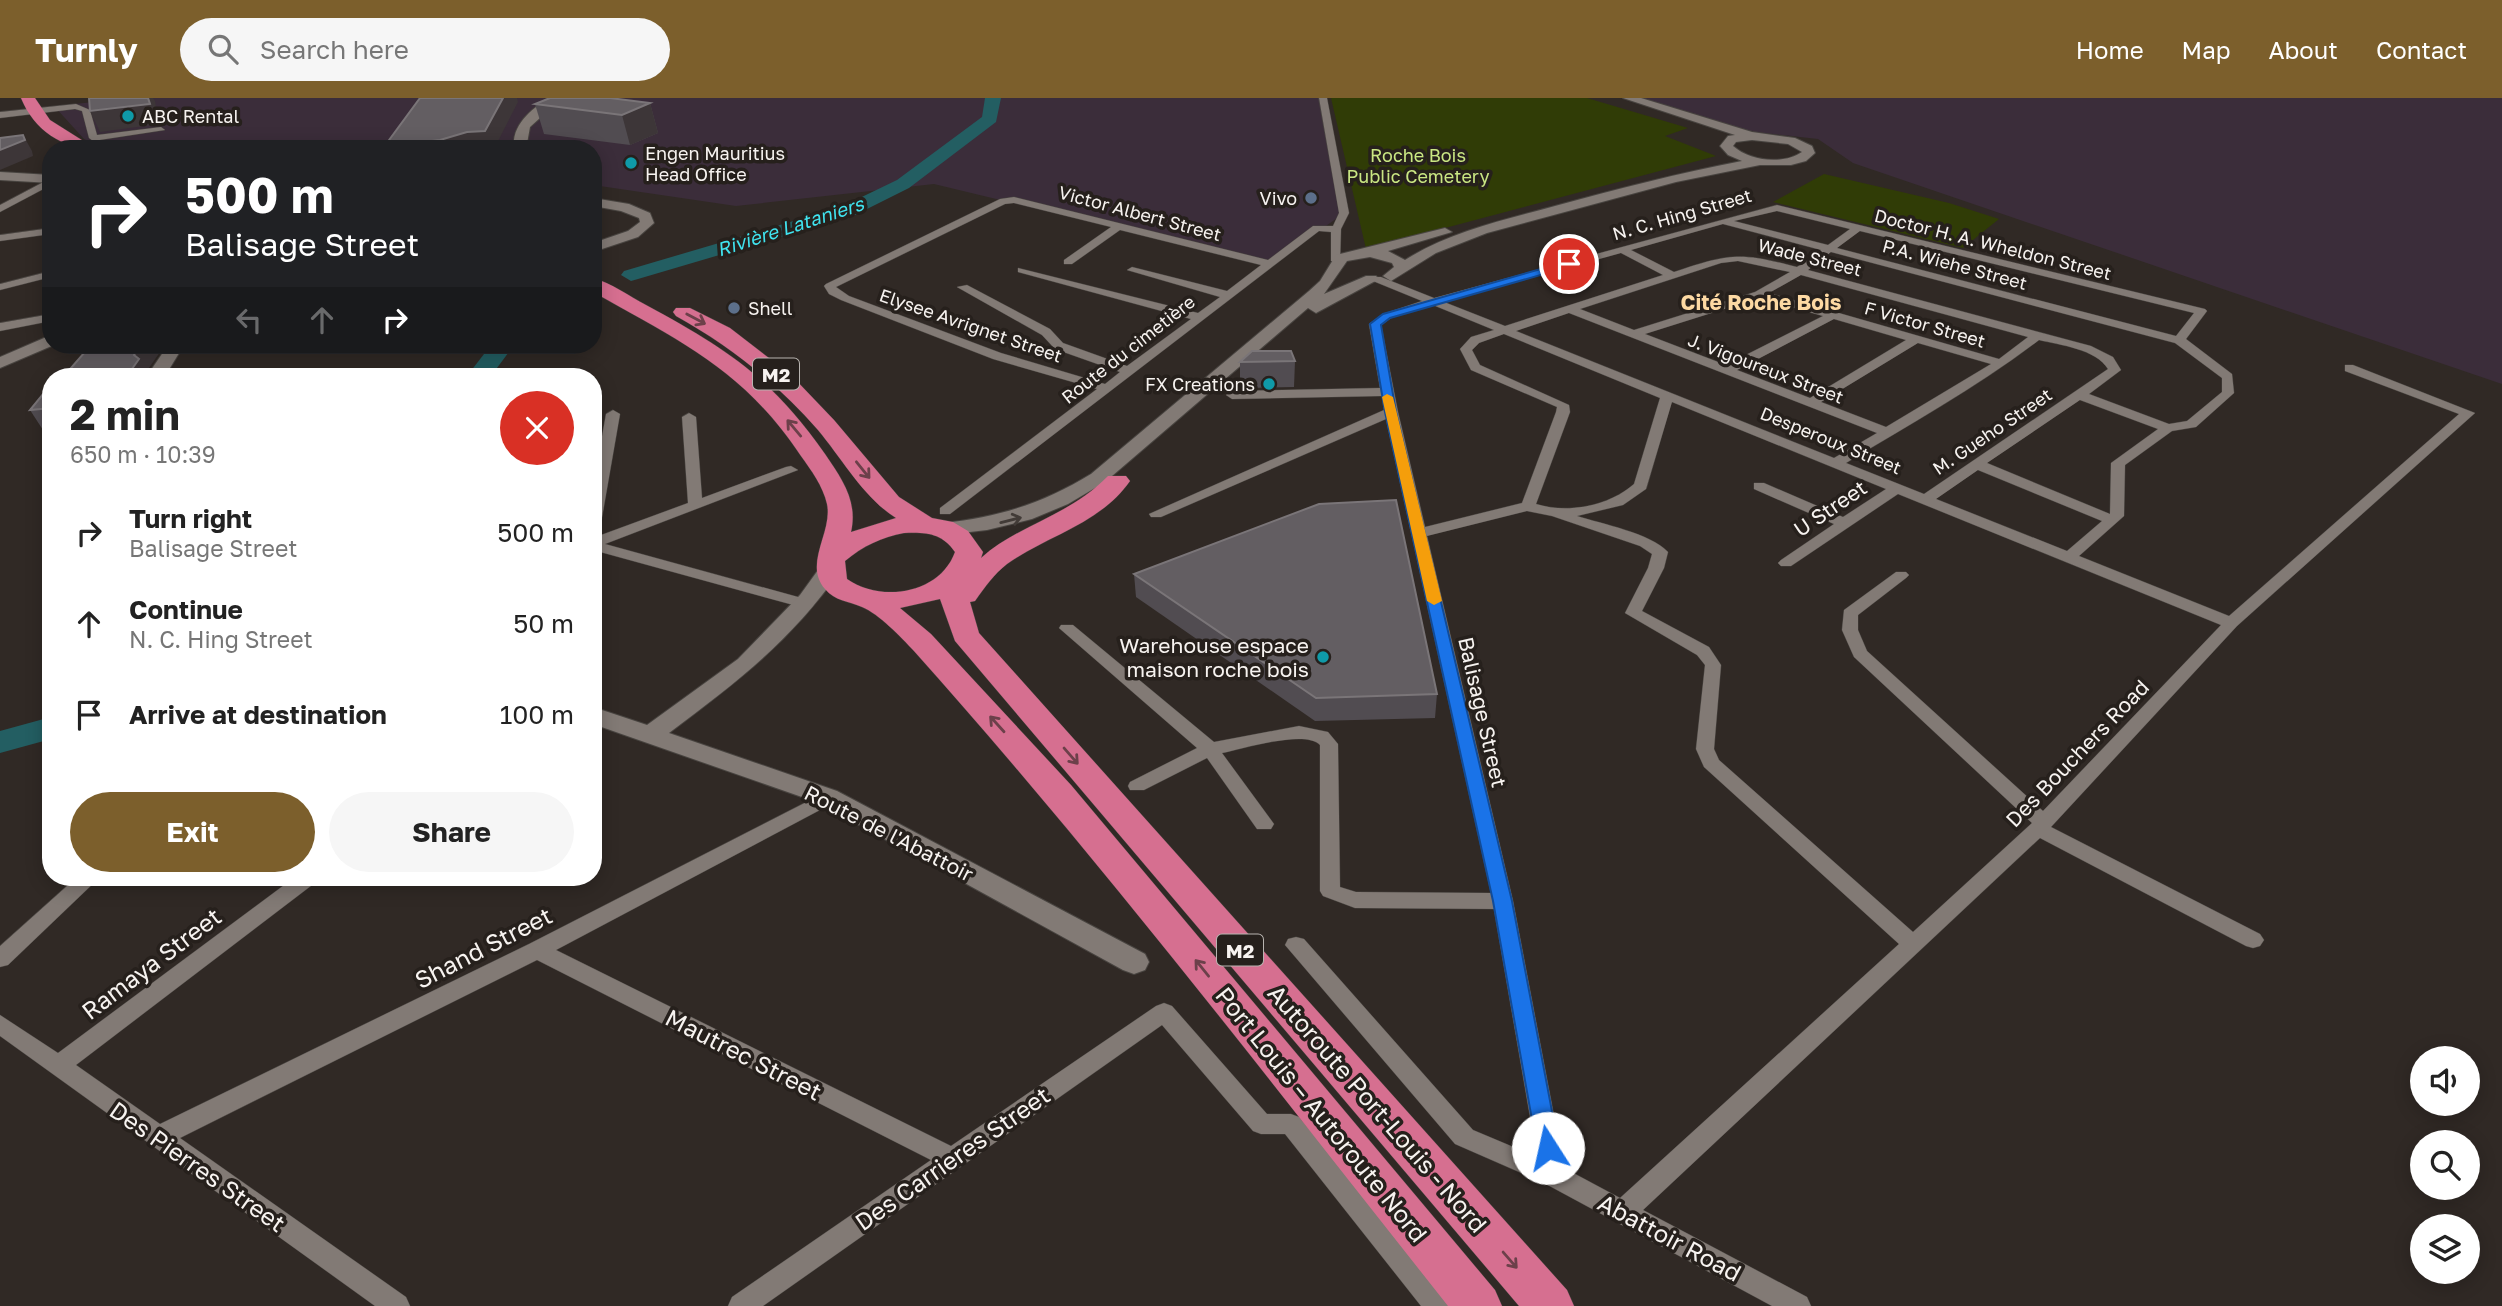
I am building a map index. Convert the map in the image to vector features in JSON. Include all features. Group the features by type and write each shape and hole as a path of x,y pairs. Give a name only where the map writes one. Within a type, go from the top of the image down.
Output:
{"highway":[{"path":"30,104 44,124 61,140"},
{"path":"6,109 28,131 51,140"},
{"name":"M2","path":"602,268 722,333 783,380 826,425 890,503 938,522 965,543 969,552 959,573"},
{"name":"M2","path":"602,289 687,336 749,378 797,430 822,468 842,509 832,564 838,587 867,599"},
{"path":"1039,720 971,626 965,596 985,566 1086,511 1105,497 1117,481"},
{"path":"832,564 843,546 872,531 938,522"},
{"path":"867,599 914,598 959,573"},
{"name":"Autoroute Port-Louis - Nord","path":"959,573 965,635 1550,1306"},
{"name":"Port Louis – Autoroute Nord","path":"867,599 920,640 1059,793 1478,1306"}],"main road":[{"path":"518,140 527,123 556,98"},
{"path":"1612,98 1710,132 1736,154 1762,160"},
{"path":"959,573 1077,509 1117,481 1323,301 1374,279 1398,273 1431,250 1482,230 1687,175 1762,160 1798,160 1809,153 1808,149 1791,141 1724,130 1629,98"},
{"path":"938,522 1016,519 1070,496 1098,478 1315,294 1326,284 1335,264 1362,253 1713,159 1727,144 1752,136"},
{"path":"0,176 42,179"},
{"path":"602,203 624,207 645,216 647,223 639,230 602,245"},
{"path":"1362,253 1398,260 1402,264 1398,273"},
{"path":"1335,264 1344,274 1374,279"},
{"path":"5,358 42,344"},
{"path":"651,734 746,664 806,601 832,564"},
{"path":"806,601 867,599"},
{"name":"Route de l'Abattoir","path":"602,718 828,797 1134,962"}],"street":[{"path":"1323,98 1344,213 1336,229 1335,264"},
{"path":"6,109 30,104 83,107 93,138 162,130"},
{"path":"0,209 42,185"},
{"path":"0,199 23,196"},
{"name":"Victor Albert Street","path":"832,284 1003,201 1025,201 1269,264"},
{"name":"N. C. Hing Street","path":"1435,301 1777,208"},
{"name":"Doctor H. A. Wheldon Street","path":"1777,208 2201,311 2179,340"},
{"name":"P.A. Wiehe Street","path":"1723,221 1829,250 1975,303 2179,340"},
{"path":"1068,262 1119,226"},
{"name":"Route du cimetière","path":"938,522 1106,388 1317,228 1336,229"},
{"path":"1630,335 1759,294 1798,272 1856,229"},
{"path":"0,238 42,232"},
{"path":"1335,243 1362,253"},
{"path":"1622,249 1672,275"},
{"name":"Wade Street","path":"1528,506 1563,405 1475,367 1466,349 1475,340 1503,329 1720,260 1738,258 1798,272 1975,303 2039,334 2087,349 2109,360"},
{"path":"1023,270 1198,317"},
{"path":"1132,270 1227,295"},
{"path":"1398,273 1398,281 1415,293"},
{"path":"2,286 42,276"},
{"name":"Desperoux Street","path":"1374,279 1435,301 2231,623"},
{"name":"Elysee Avrignet Street","path":"832,284 833,292 845,298 997,356 1106,388"},
{"path":"963,286 1046,332 1059,346 1129,371"},
{"name":"F Victor Street","path":"1759,294 2001,363"},
{"name":"Balisage Street","path":"1435,301 1387,316 1375,324 1386,392 1503,901 1553,1175"},
{"name":"J. Vigoureux Street","path":"1566,309 1890,433"},
{"path":"35,320 42,312"},
{"path":"1725,371 1831,316"},
{"path":"0,327 42,319"},
{"path":"1838,463 2001,363 2039,334"},
{"path":"1810,403 1916,340"},
{"path":"2068,558 2118,516 2118,463 2168,428 2191,424 2228,393 2228,377 2179,340"},
{"name":"M. Gueho Street","path":"1926,499 2115,370 2109,360"},
{"name":"Des Bouchers Road","path":"1623,1212 2041,826 2231,623 2468,413 2349,368"},
{"path":"1232,395 1386,392"},
{"path":"2080,395 2168,428"},
{"path":"1419,533 1528,506 1545,514 1558,514 1620,502 1641,486 1667,396"},
{"path":"1156,514 1391,412"},
{"path":"602,477 613,414"},
{"path":"689,417 695,506"},
{"path":"1977,464 2112,520"},
{"path":"602,541 791,470"},
{"path":"1759,486 1844,523"},
{"name":"U Street","path":"1786,563 1898,487"},
{"path":"1558,514 1645,543 1660,552 1659,566 1638,597 1633,613 1703,651 1713,665 1705,749 1710,763 1912,943"},
{"path":"602,546 806,601"},
{"path":"1901,575 1850,612 1850,630 1860,653 2041,826 2253,940"},
{"path":"1067,628 1210,749 1264,824"},
{"path":"1136,786 1210,749 1299,732 1321,736 1329,744 1330,891 1355,900 1503,901"},
{"name":"Shand Street","path":"158,1137 537,950 828,797"},
{"path":"0,959 80,886"},
{"name":"Ramaya Street","path":"58,1066 297,886"},
{"name":"Abattoir Road","path":"1296,945 1464,1137 1553,1175 1798,1306"},
{"name":"Mautrec Street","path":"537,950 951,1158"},
{"name":"Des Carrieres Street","path":"741,1306 1164,1012 1261,1124 1291,1124 1438,1306"},
{"name":"Des Pierres Street","path":"0,1024 397,1306"}],"shaded area":[{"path":"134,98 1321,98 1347,211 1271,265 934,184 736,206 602,186 602,140 86,140 54,106"},
{"path":"1629,98 2502,98 2502,384 1853,163 1818,139 1746,131"}],"green space":[{"name":"Roche Bois Public Cemetery","path":"1331,98 1587,98 1688,128 1665,136 1716,156 1366,249"},
{"path":"1824,174 1949,203 1999,219 1963,248 1773,202"}],"building":[{"path":"89,98 148,98 150,104 90,111"},
{"path":"420,98 503,98 485,131 467,132 440,140 389,140"},
{"path":"550,98 610,98 650,103 622,115 535,104"},
{"path":"23,135 25,140 0,150 0,138"},
{"path":"1252,351 1291,351 1295,361 1240,362"},
{"path":"83,354 135,354 139,359 133,368 71,368"},
{"path":"42,395 42,409 30,410"},
{"name":"Warehouse espace maison roche bois","path":"1396,500 1437,694 1316,698 1134,574 1319,504"}],"waterway":[{"name":"Rivière Lataniers","path":"631,275 848,211 903,184 990,119 993,98"},
{"name":"Rivière Lataniers","path":"485,368 496,354"},
{"name":"Rivière Lataniers","path":"0,742 42,730"}],"slow traffic":[{"path":"1387,397 1434,601"}],"place":[{"name":"ABC Rental","path":"128,116"},
{"name":"Engen Mauritius Head Office","path":"631,163"},
{"name":"Vivo","path":"1311,198"},
{"name":"Shell","path":"734,308"},
{"name":"FX Creations","path":"1269,384"},
{"name":"Warehouse espace maison roche bois","path":"1323,657"}],"district":[{"name":"Cité Roche Bois","path":"1761,302"}],"route":[{"path":"1548,1148 1503,901 1391,412 1375,324 1387,316 1435,301 1569,264"}]}
